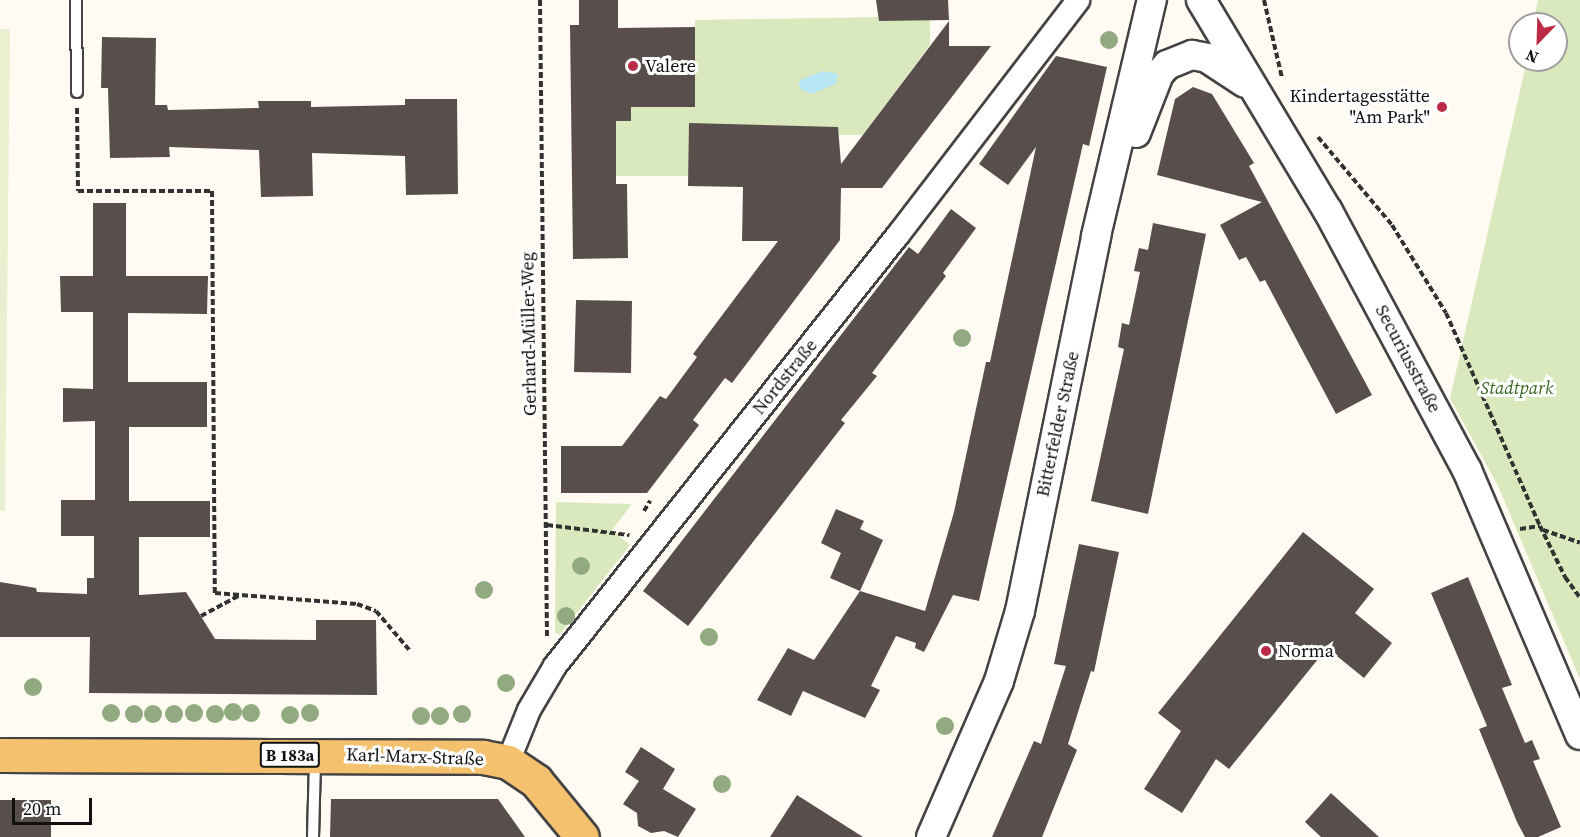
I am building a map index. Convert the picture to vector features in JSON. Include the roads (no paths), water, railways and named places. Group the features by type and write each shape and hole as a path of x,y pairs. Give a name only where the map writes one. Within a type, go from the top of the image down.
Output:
{"main road":[{"name":"Karl-Marx-Straße","path":"0,755 453,755 508,762 536,781 582,837"}],"street":[{"name":"Nordstraße","path":"508,762 529,710 555,666 898,235 1078,0"},
{"name":"Bitterfelder Straße","path":"931,837 999,681 1020,611 1096,236 1152,0"},
{"name":"Securiusstraße","path":"1201,0 1273,94 1328,211 1467,470 1580,735"},
{"path":"1096,236 1159,74 1167,65 1192,55 1208,58 1239,78 1273,94"}],"lane":[{"path":"76,0 77,92"},
{"path":"313,837 315,755"}],"water":[{"path":"823,71 838,74 836,84 811,94 801,89 798,83 802,79"}],"place":[{"name":"Valere","path":"633,66"},
{"name":"Kindertagesstätte \"Am Park\"","path":"1442,107"},
{"name":"Norma","path":"1266,651"}],"park label":[{"name":"Stadtpark","path":"1517,388"}]}
